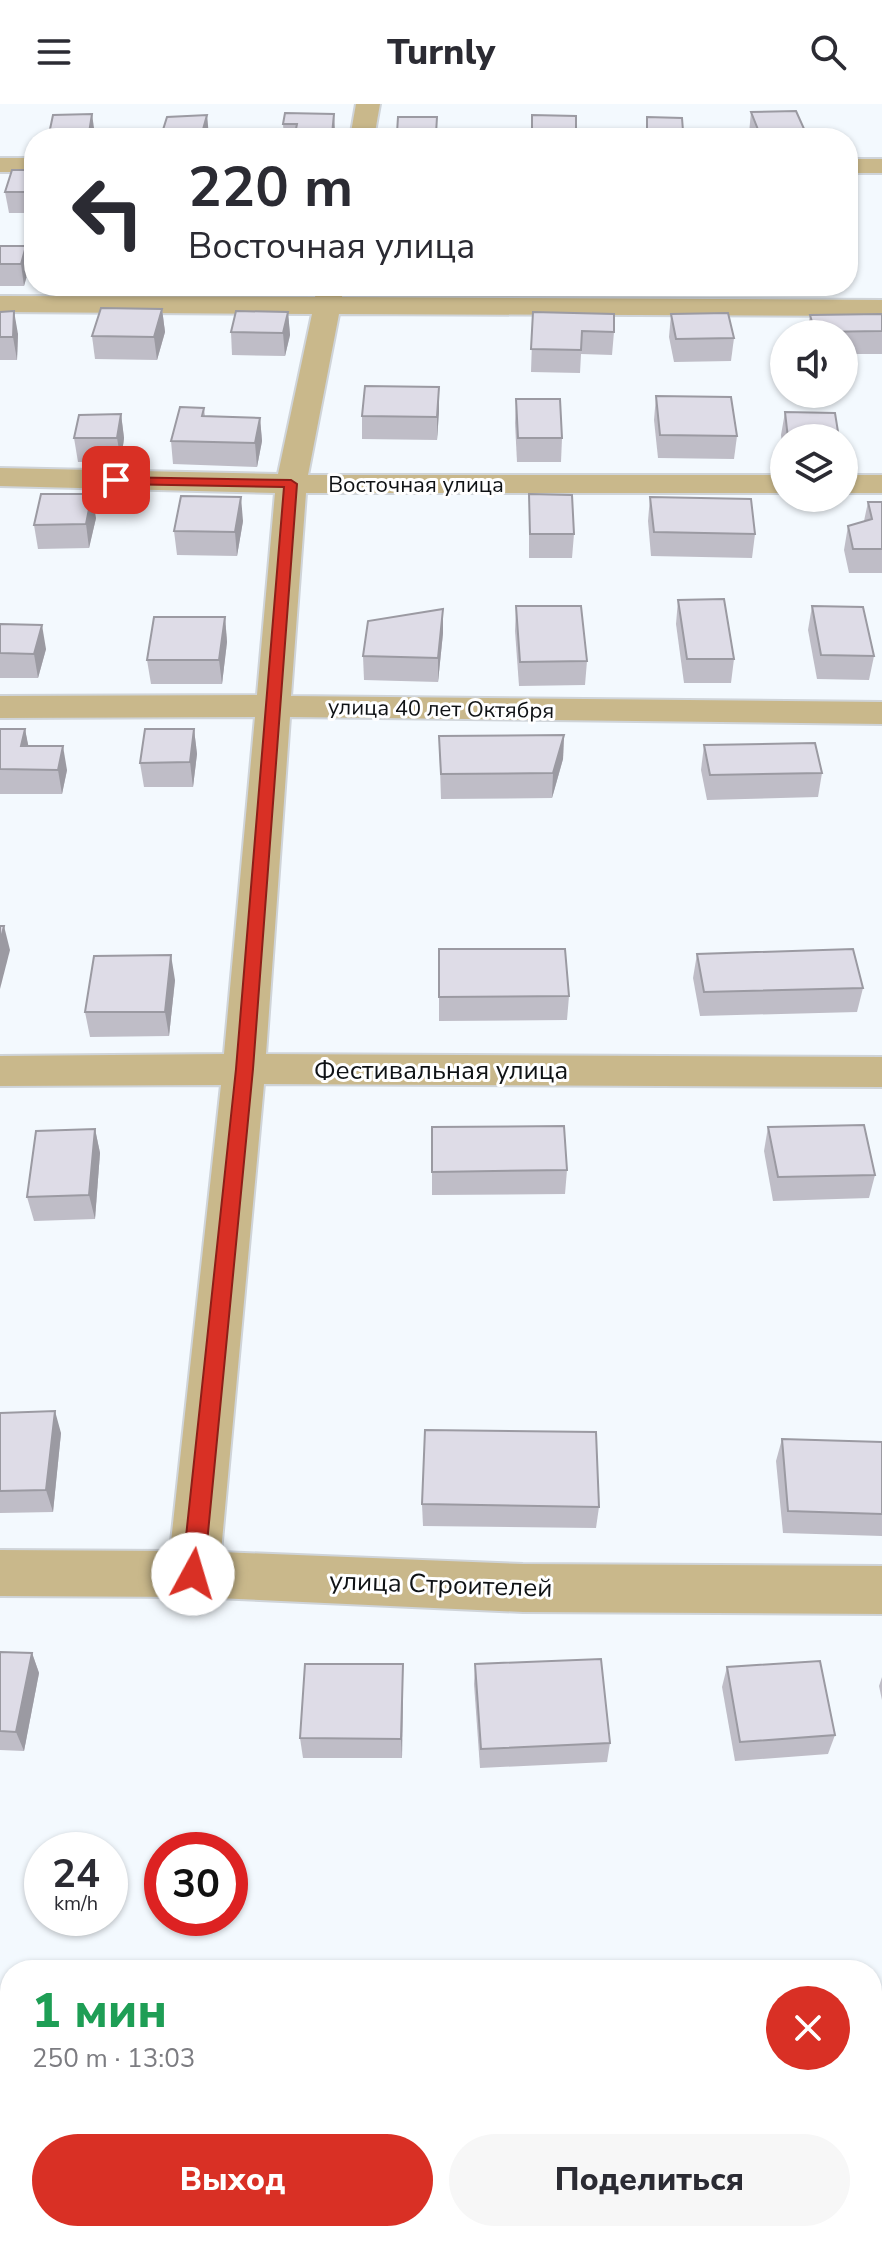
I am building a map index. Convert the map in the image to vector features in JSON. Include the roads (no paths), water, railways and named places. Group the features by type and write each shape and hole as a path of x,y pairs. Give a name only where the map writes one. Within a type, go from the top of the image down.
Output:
{"street":[{"path":"364,128 368,104"},
{"path":"0,165 24,165"},
{"path":"858,166 882,166"},
{"path":"193,1574 244,1069 291,484 328,296"},
{"path":"0,304 328,296 882,308"},
{"name":"Восточная улица","path":"0,477 291,484 770,484"},
{"path":"858,484 882,484"},
{"name":"улица 40 лет Октября","path":"0,707 272,706 882,713"},
{"name":"Фестивальная улица","path":"0,1071 882,1072"},
{"name":"улица Строителей","path":"0,1573 193,1574 523,1588 882,1590"}]}
